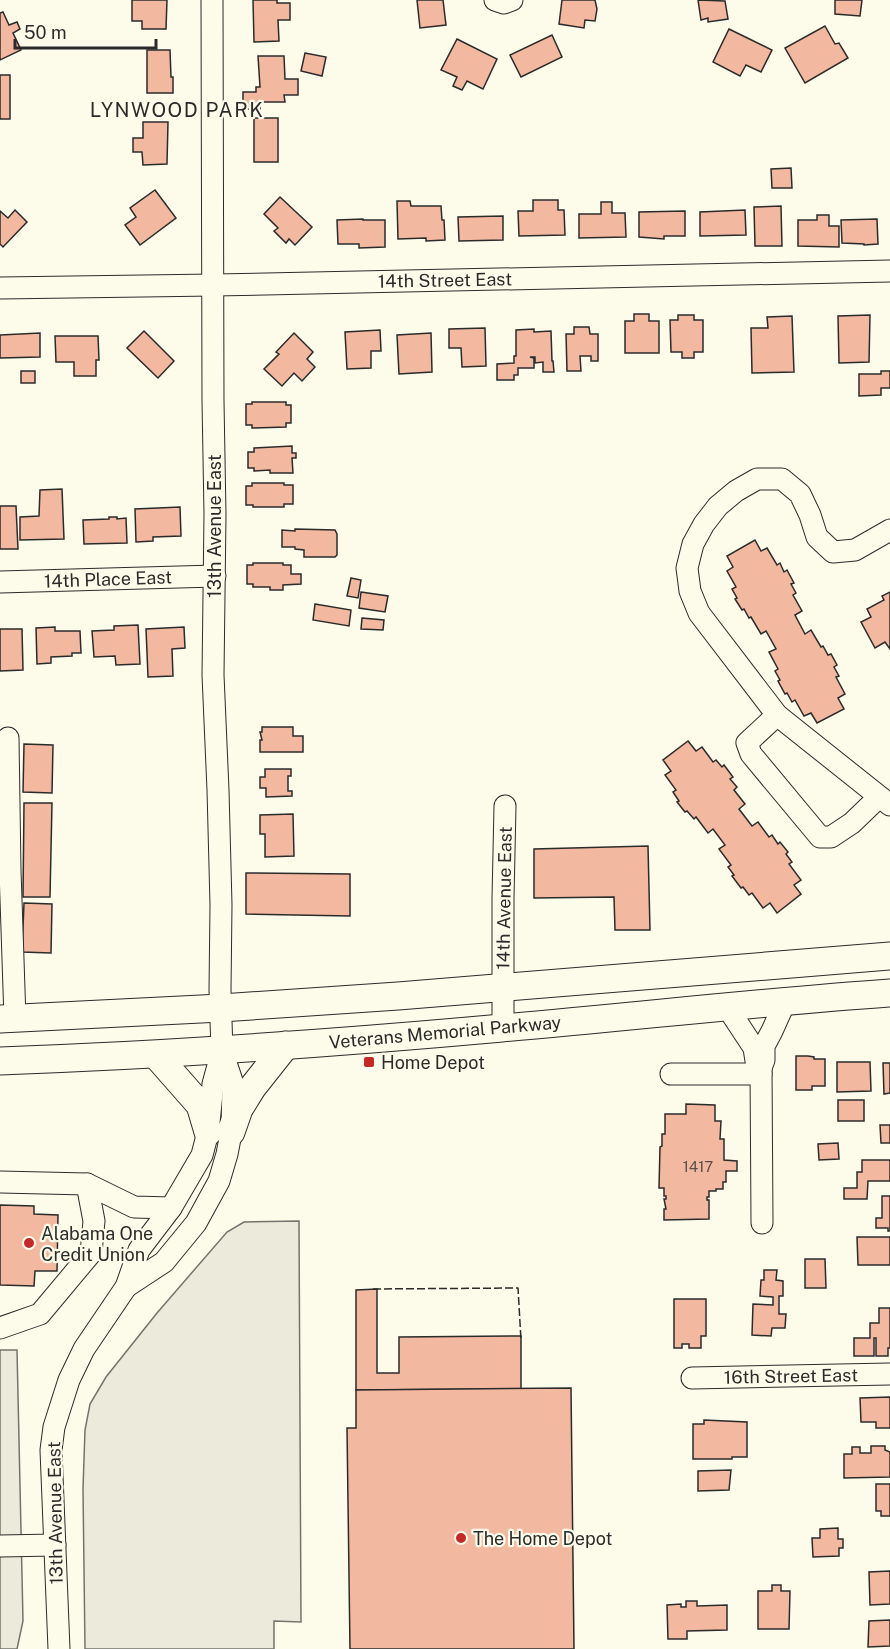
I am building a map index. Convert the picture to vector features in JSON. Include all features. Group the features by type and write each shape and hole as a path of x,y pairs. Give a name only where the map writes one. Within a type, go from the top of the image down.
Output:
{"main road":[{"path":"7,1019 221,1008 503,989 664,973 890,956"},
{"name":"Veterans Memorial Parkway","path":"0,1061 222,1051 890,993"},
{"path":"156,1055 200,1105 220,1132 286,1045"}],"street":[{"name":"13th Avenue East","path":"126,1287 164,1262 196,1223 219,1181 227,1154 220,1132 213,1084 222,1051 219,801 213,675 215,576 212,0"},
{"path":"495,0 504,3 512,0"},
{"name":"14th Street East","path":"0,288 890,271"},
{"path":"777,715 747,743 750,754 820,837 831,837 884,801 777,715 699,613 690,591 687,568 693,544 704,524 718,506 736,491 757,479 782,479 800,494 817,537 833,552 855,550 890,530"},
{"name":"14th Place East","path":"0,582 215,576"},
{"path":"7,1019 10,870 8,738"},
{"name":"14th Avenue East","path":"503,1028 505,807"},
{"path":"762,1223 760,1071 764,1060 764,1046 785,1002"},
{"path":"727,1007 754,1048 760,1071"},
{"path":"671,1074 760,1071"},
{"name":"13th Avenue East","path":"59,1649 51,1450 54,1427 69,1380 84,1349 126,1287 139,1250 171,1208 202,1155 220,1132"},
{"path":"0,1182 87,1184 134,1207 171,1208"},
{"path":"0,1328 40,1314 91,1253 94,1221 87,1184"},
{"name":"16th Street East","path":"693,1378 890,1374"},
{"path":"0,1546 55,1545"}],"shaded area":[{"path":"299,1221 301,1622 274,1621 274,1649 85,1649 83,1489 85,1430 90,1404 106,1377 157,1313 227,1232 244,1222"},
{"path":"0,1350 17,1350 23,1621 17,1649 0,1649"}],"building":[{"path":"132,0 167,0 166,29 142,29 142,21 132,21"},
{"path":"253,0 277,0 277,3 290,3 290,20 278,20 279,41 254,42"},
{"path":"417,0 443,0 446,25 420,28"},
{"path":"562,0 595,0 597,9 595,21 585,20 584,28 559,24"},
{"path":"698,0 725,1 728,19 708,22 708,18 701,20"},
{"path":"835,0 862,0 860,16 835,14"},
{"path":"3,12 9,25 17,22 20,29 13,33 21,50 0,60 0,13"},
{"path":"825,26 835,44 839,43 848,58 805,83 785,48"},
{"path":"729,29 772,50 761,72 746,65 740,76 713,62"},
{"path":"552,35 562,57 521,77 510,55"},
{"path":"457,39 497,59 483,89 467,81 462,90 453,86 457,77 441,70"},
{"path":"147,50 170,50 173,93 147,93"},
{"path":"305,53 326,57 322,76 301,71"},
{"path":"258,56 284,56 285,79 298,79 298,95 284,95 285,102 260,102 260,109 243,109 243,92 256,92 256,87 260,87"},
{"path":"0,75 10,75 10,119 0,119"},
{"path":"254,118 278,118 278,162 254,162"},
{"path":"143,122 168,122 167,164 143,165 142,152 133,152 133,138 143,138"},
{"path":"791,168 792,188 772,188 771,169"},
{"path":"155,190 176,218 140,245 125,225 136,217 130,208"},
{"path":"280,197 312,227 295,245 289,239 286,243 274,231 278,228 264,214"},
{"path":"533,200 558,200 558,210 564,210 565,235 519,236 518,211 533,211"},
{"path":"397,201 410,201 411,206 441,206 445,240 398,239"},
{"path":"601,202 612,202 612,213 625,213 626,237 579,238 579,214 601,214"},
{"path":"781,206 782,246 755,246 754,207"},
{"path":"15,210 27,222 3,247 0,244 0,211 8,218"},
{"path":"745,210 746,235 700,236 700,212"},
{"path":"685,211 685,236 664,236 664,239 639,237 639,212"},
{"path":"817,215 829,215 829,226 839,226 839,247 798,246 798,220 817,220"},
{"path":"503,216 503,240 459,241 458,217"},
{"path":"877,219 878,244 842,243 841,220"},
{"path":"337,220 385,220 385,247 359,248 359,244 338,244"},
{"path":"634,314 649,314 649,321 659,321 659,353 625,353 625,321 634,321"},
{"path":"678,315 694,315 694,320 703,320 703,352 694,352 694,358 682,358 682,352 671,352 670,320 678,320"},
{"path":"870,315 869,362 839,363 838,316"},
{"path":"792,316 794,372 752,373 751,328 768,328 767,317"},
{"path":"574,327 589,327 590,334 598,334 598,361 591,361 591,356 580,356 581,371 567,371 566,334 574,334"},
{"path":"485,328 486,366 462,367 461,348 449,348 449,329"},
{"path":"534,329 534,332 551,331 554,372 543,372 543,362 535,363 535,357 530,357 534,358 534,368 518,368 518,375 514,375 514,380 497,380 497,364 514,363 516,330"},
{"path":"380,330 381,351 371,351 371,368 347,369 345,332"},
{"path":"144,331 174,361 158,378 127,348"},
{"path":"40,333 40,357 0,358 0,335"},
{"path":"294,333 313,352 307,359 315,367 302,381 294,373 282,386 264,369 279,354 276,352"},
{"path":"431,333 432,372 399,374 397,335"},
{"path":"55,336 98,336 99,360 96,360 96,376 74,376 74,362 56,362"},
{"path":"21,371 35,371 35,383 21,383"},
{"path":"881,371 890,371 890,388 881,388 881,395 859,396 859,374 881,374"},
{"path":"252,402 286,402 286,405 291,405 291,423 286,423 286,427 252,428 252,425 246,425 246,404 252,404"},
{"path":"292,446 292,453 296,453 296,458 292,458 293,473 270,473 270,470 254,471 254,468 248,468 248,452 254,452 254,448"},
{"path":"252,483 293,485 293,504 284,504 284,507 246,505 246,486 252,486"},
{"path":"62,489 64,539 20,540 20,517 39,516 40,490"},
{"path":"0,506 16,506 18,549 0,549"},
{"path":"180,507 181,536 153,537 153,541 136,542 135,509"},
{"path":"109,517 126,518 127,543 84,544 83,520 109,519"},
{"path":"295,529 335,530 337,555 335,557 304,557 304,550 282,547 282,530 295,531"},
{"path":"755,540 761,551 767,548 777,565 780,563 784,572 787,570 794,583 791,584 796,593 793,595 802,611 795,615 805,634 811,630 821,647 823,646 828,655 831,654 837,665 834,667 839,676 836,677 845,694 838,698 844,709 817,723 811,713 804,716 795,700 792,702 787,693 785,694 775,671 778,669 769,652 776,649 766,631 761,634 751,617 749,618 735,599 737,598 732,589 736,587 727,571 733,567 727,556"},
{"path":"253,563 291,565 291,574 301,574 301,584 283,585 283,590 253,587 253,584 247,584 247,565 253,565"},
{"path":"351,578 361,580 358,598 347,596"},
{"path":"361,592 388,596 385,612 359,608"},
{"path":"890,592 890,649 885,642 875,648 861,622 871,617 867,609 884,600 882,596"},
{"path":"315,604 351,610 349,626 313,620"},
{"path":"362,618 384,620 383,630 361,629"},
{"path":"138,625 140,664 116,665 115,656 94,657 92,631 114,630 114,626"},
{"path":"55,627 55,631 80,631 81,653 51,657 51,663 37,664 36,628"},
{"path":"184,627 185,648 172,649 173,676 148,677 146,629"},
{"path":"0,629 22,629 23,670 0,671"},
{"path":"262,727 293,727 293,736 303,736 303,752 260,752"},
{"path":"688,741 696,751 702,747 713,762 716,760 722,767 724,765 733,777 730,779 737,787 734,790 745,804 739,809 752,826 758,822 769,837 772,835 788,852 786,854 792,862 789,864 801,880 794,885 801,894 777,913 770,903 763,908 752,893 749,895 743,887 741,888 728,867 731,865 719,849 725,845 713,829 708,833 696,817 694,819 687,811 685,812 677,802 679,801 673,792 676,790 665,775 671,771 663,760"},
{"path":"24,744 53,745 52,793 23,792"},
{"path":"265,769 291,769 291,776 288,776 288,791 292,791 292,796 266,797 266,788 260,788 260,777 265,777"},
{"path":"24,803 52,803 50,897 23,897"},
{"path":"293,814 294,856 265,857 265,834 260,834 260,815"},
{"path":"648,846 650,930 615,930 614,897 534,898 534,849"},
{"path":"246,873 350,874 350,916 246,914"},
{"path":"24,903 52,904 51,953 22,952"},
{"path":"796,1056 825,1059 825,1086 812,1086 812,1090 796,1090"},
{"path":"837,1062 870,1062 871,1091 837,1092"},
{"path":"883,1063 890,1063 890,1093 884,1094"},
{"path":"838,1100 864,1100 864,1121 838,1121"},
{"path":"686,1104 715,1105 715,1121 721,1121 720,1139 724,1139 724,1160 737,1161 737,1171 726,1171 726,1182 723,1182 723,1189 709,1191 707,1200 709,1200 709,1219 664,1220 666,1196 664,1196 664,1188 659,1188 660,1147 662,1146 662,1134 665,1134 665,1114 686,1114"},
{"path":"880,1125 890,1125 890,1143 881,1143"},
{"path":"838,1143 839,1159 819,1160 818,1144"},
{"path":"862,1160 890,1160 890,1181 868,1181 867,1199 844,1199 844,1188 857,1188 857,1172 862,1172"},
{"path":"882,1196 890,1196 890,1231 888,1228 876,1228 876,1218 882,1218"},
{"name":"Alabama One Credit Union","path":"0,1205 34,1206 34,1214 58,1215 57,1271 35,1271 34,1286 0,1285"},
{"path":"857,1237 890,1237 890,1265 858,1265"},
{"path":"805,1259 825,1259 826,1288 805,1288"},
{"path":"764,1270 777,1270 776,1280 783,1281 783,1296 779,1296 779,1314 786,1314 785,1328 772,1328 771,1336 752,1335 753,1304 773,1305 773,1297 760,1296"},
{"path":"377,1289 377,1373 399,1373 399,1337 521,1336 521,1389 356,1390 356,1290"},
{"path":"674,1299 706,1299 706,1336 701,1336 701,1348 689,1348 689,1344 682,1344 682,1348 674,1348"},
{"path":"879,1308 890,1308 888,1356 876,1356 876,1338 874,1338 874,1356 854,1356 854,1338 870,1338 870,1323 879,1323"},
{"name":"The Home Depot","path":"571,1388 574,1649 350,1649 347,1428 356,1428 356,1390"},
{"path":"890,1397 890,1428 876,1428 876,1422 861,1422 860,1398"},
{"path":"704,1420 747,1422 747,1457 693,1459 693,1424 704,1424"},
{"path":"871,1446 885,1446 885,1450 890,1452 890,1477 844,1478 844,1454 852,1454 852,1447 860,1447 860,1453 871,1453"},
{"path":"731,1470 729,1490 698,1491 698,1471"},
{"path":"876,1484 890,1484 890,1516 881,1516 881,1511 876,1511"},
{"path":"838,1528 838,1539 843,1539 843,1548 839,1548 839,1556 813,1557 812,1538 820,1538 820,1529"},
{"path":"890,1571 890,1604 870,1605 869,1572"},
{"path":"772,1585 781,1585 781,1591 790,1591 789,1629 758,1629 758,1591 772,1591"},
{"path":"686,1601 697,1601 697,1606 727,1605 727,1630 687,1631 687,1639 668,1639 667,1605 681,1604 681,1607 686,1607"},
{"path":"890,1620 890,1646 868,1647 869,1621"}],"fence":[{"path":"373,1289 518,1288 521,1340"}],"place":[{"name":"Home Depot","path":"369,1062"},
{"name":"Alabama One Credit Union","path":"29,1243"},
{"name":"The Home Depot","path":"461,1538"}],"district":[{"name":"LYNWOOD PARK","path":"177,110"}]}
